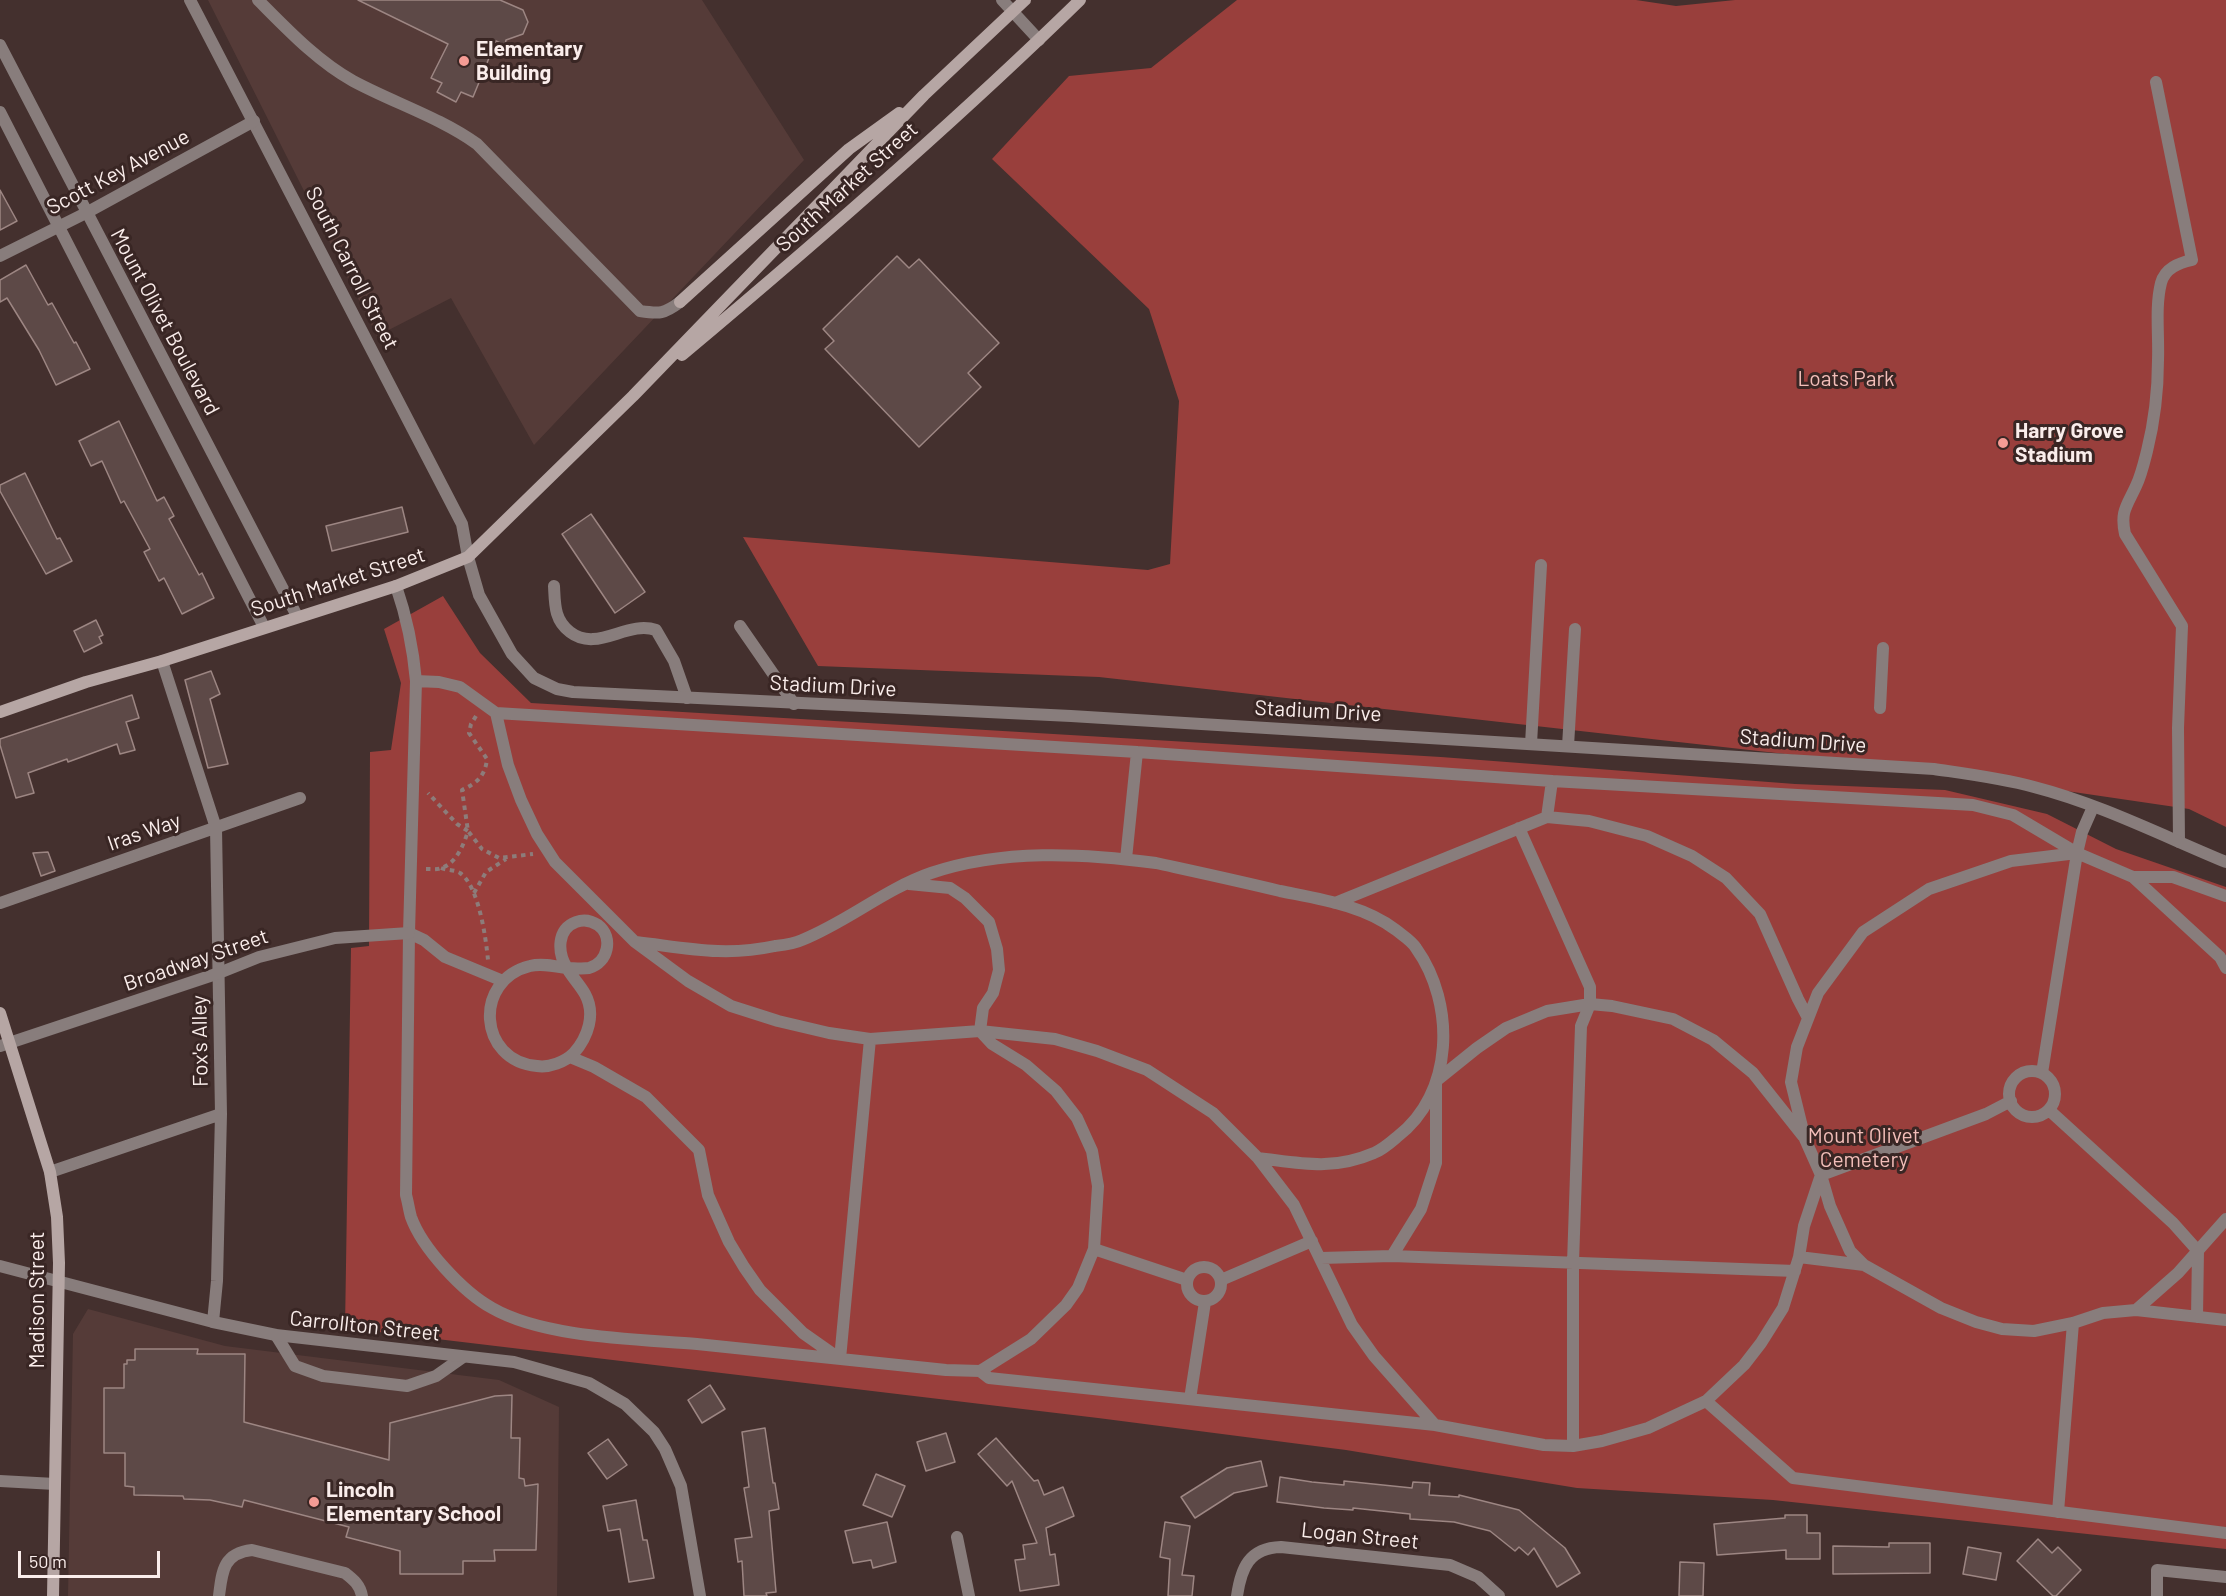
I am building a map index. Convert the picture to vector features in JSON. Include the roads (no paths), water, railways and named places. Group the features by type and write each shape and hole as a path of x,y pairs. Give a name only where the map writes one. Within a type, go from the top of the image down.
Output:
{"main road":[{"name":"South Market Street","path":"0,712 86,682 162,661 396,586 468,557 633,396 924,95 1024,0"},
{"name":"South Market Street","path":"633,396 827,233 1080,0"},
{"path":"680,302 849,149 924,95"},
{"name":"Madison Street","path":"0,1013 5,1045 50,1172 57,1217 59,1282 53,1596"}],"street":[{"name":"South Carroll Street","path":"190,0 462,524 468,557"},
{"path":"258,0 287,30 322,60 352,80 456,130 477,144 640,310 656,314 667,312 680,302"},
{"path":"1002,0 1039,40"},
{"name":"Mount Olivet Boulevard","path":"0,45 297,616"},
{"path":"2156,82 2192,260 2179,263 2168,271 2161,281 2158,309 2158,363 2147,450 2136,486 2124,507 2122,521 2125,534 2182,626 2178,728 2179,842"},
{"path":"0,112 264,627"},
{"name":"Scott Key Avenue","path":"0,256 86,213 254,121"},
{"name":"Stadium Drive","path":"468,557 478,595 512,654 534,678 557,689 573,692 1071,716 1934,769 1995,777 2036,787 2093,807 2226,862"},
{"path":"1531,744 1540,565"},
{"path":"396,586 407,616 416,681 409,933 406,1195 411,1218 425,1243 465,1288 491,1308 522,1321 558,1330 946,1370 980,1371 1031,1339 1066,1305 1078,1288 1094,1249 1098,1186 1092,1151 1077,1119 1056,1091 1026,1065 992,1044 980,1030 983,1008 993,993 999,970 997,949 989,922 965,898 950,888 908,884"},
{"path":"554,586 555,611 559,621 577,637 591,640 645,626 656,630 674,662 687,698"},
{"path":"740,626 794,704"},
{"path":"1568,746 1575,628"},
{"path":"1880,708 1883,648"},
{"name":"Fox's Alley","path":"162,661 216,828 221,1114 217,1281 213,1322"},
{"path":"416,681 439,682 460,687 496,713 1137,752 1552,781 1974,805 2013,815 2078,854 2133,877 2224,958"},
{"path":"496,713 508,765 521,800 537,834 555,862 635,942 688,981 731,1006 778,1021 829,1033 870,1039 980,1030 1054,1039 1097,1051 1147,1070 1213,1113 1258,1158 1294,1205 1352,1325 1374,1356 1435,1425"},
{"path":"1126,859 1137,752"},
{"path":"1547,817 1552,781"},
{"name":"Iras Way","path":"0,903 300,798"},
{"path":"2042,1073 2082,832 2093,807"},
{"path":"1335,903 1547,817 1589,821 1647,836 1692,856 1726,878 1760,914 1808,1018"},
{"path":"1519,828 1590,987 1590,1004 1581,1026 1573,1263 1573,1446"},
{"path":"1782,1110 1791,1082 1797,1047 1818,993 1863,932 1929,889 2011,861 2078,854"},
{"path":"635,942 711,952 749,952 801,941 930,873 985,860 1035,855 1126,859 1156,863 1360,910 1394,928 1415,946 1431,976 1442,1010 1444,1046 1436,1082 1424,1109 1406,1130 1377,1152 1349,1162 1323,1166 1258,1158"},
{"path":"2133,877 2173,878 2226,896"},
{"path":"566,968 532,965 516,971 503,981 493,995 489,1011 490,1028 496,1043 508,1056 522,1064 539,1067 555,1064 570,1057 582,1044 589,1029 590,1012 586,996 566,968 560,943 563,932 570,924 580,920 591,921 600,926 606,935 608,946 605,956 598,964 588,968 566,968"},
{"path":"600,926 614,920"},
{"path":"409,933 424,940 445,957 503,981"},
{"name":"Broadway Street","path":"5,1045 219,973 259,957 335,938 409,933"},
{"path":"1436,1082 1477,1048 1506,1028 1547,1011 1590,1004 1612,1006 1673,1019 1713,1040 1753,1073 1805,1139"},
{"path":"840,1359 870,1039"},
{"path":"570,1057 594,1067 646,1097 699,1150 708,1195 729,1242 744,1267 760,1290 803,1333 840,1359"},
{"path":"2033,1071 2042,1073 2049,1078 2055,1094 2054,1102 2043,1115 2028,1117 2012,1105 2010,1093 2012,1084 2017,1077 2025,1073 2033,1071"},
{"path":"1392,1256 1421,1209 1436,1163 1436,1082"},
{"path":"1791,1082 1805,1139 1850,1251 1864,1265 1941,1308 1976,1322 2002,1329 2034,1331 2073,1323 2103,1313 2136,1310 2226,1320"},
{"path":"1821,1175 2012,1105"},
{"path":"2049,1110 2173,1223 2198,1251 2197,1317"},
{"path":"50,1172 221,1114"},
{"path":"980,1371 989,1378 1435,1425 1544,1445 1573,1446 1602,1441 1648,1428 1706,1401 1744,1365 1783,1308 1799,1257 1804,1226 1821,1175"},
{"path":"2136,1310 2178,1273 2226,1219"},
{"path":"1221,1280 1312,1241"},
{"path":"1094,1249 1187,1280"},
{"path":"1321,1258 1392,1256 1795,1271"},
{"path":"1799,1257 1864,1265"},
{"name":"Carrollton Street","path":"0,1266 213,1322 276,1335 514,1362 589,1383 625,1404 654,1432 674,1467 681,1486 700,1596"},
{"path":"1199,1267 1208,1267 1216,1272 1221,1280 1221,1289 1217,1297 1205,1302 1192,1297 1187,1289 1187,1280 1191,1272 1199,1267"},
{"path":"1190,1399 1205,1302"},
{"path":"2058,1512 2073,1323"},
{"path":"276,1335 295,1366 323,1376 406,1386 436,1376 463,1357"},
{"path":"1706,1401 1793,1478 2226,1533"},
{"path":"0,1481 55,1484"},
{"path":"957,1537 969,1596"},
{"name":"Logan Street","path":"1237,1596 1245,1566 1260,1552 1274,1547 1450,1565 1478,1577 1499,1596"},
{"path":"219,1596 222,1573 226,1563 244,1551 252,1550 345,1573 361,1589 362,1596"},
{"path":"2157,1596 2157,1570 2226,1576"}],"place":[{"name":"Elementary Building","path":"464,61"},
{"name":"Harry Grove Stadium","path":"2003,443"},
{"name":"Lincoln Elementary School","path":"314,1502"}],"park label":[{"name":"Loats Park","path":"1846,379"},
{"name":"Mount Olivet Cemetery","path":"1864,1148"}]}
